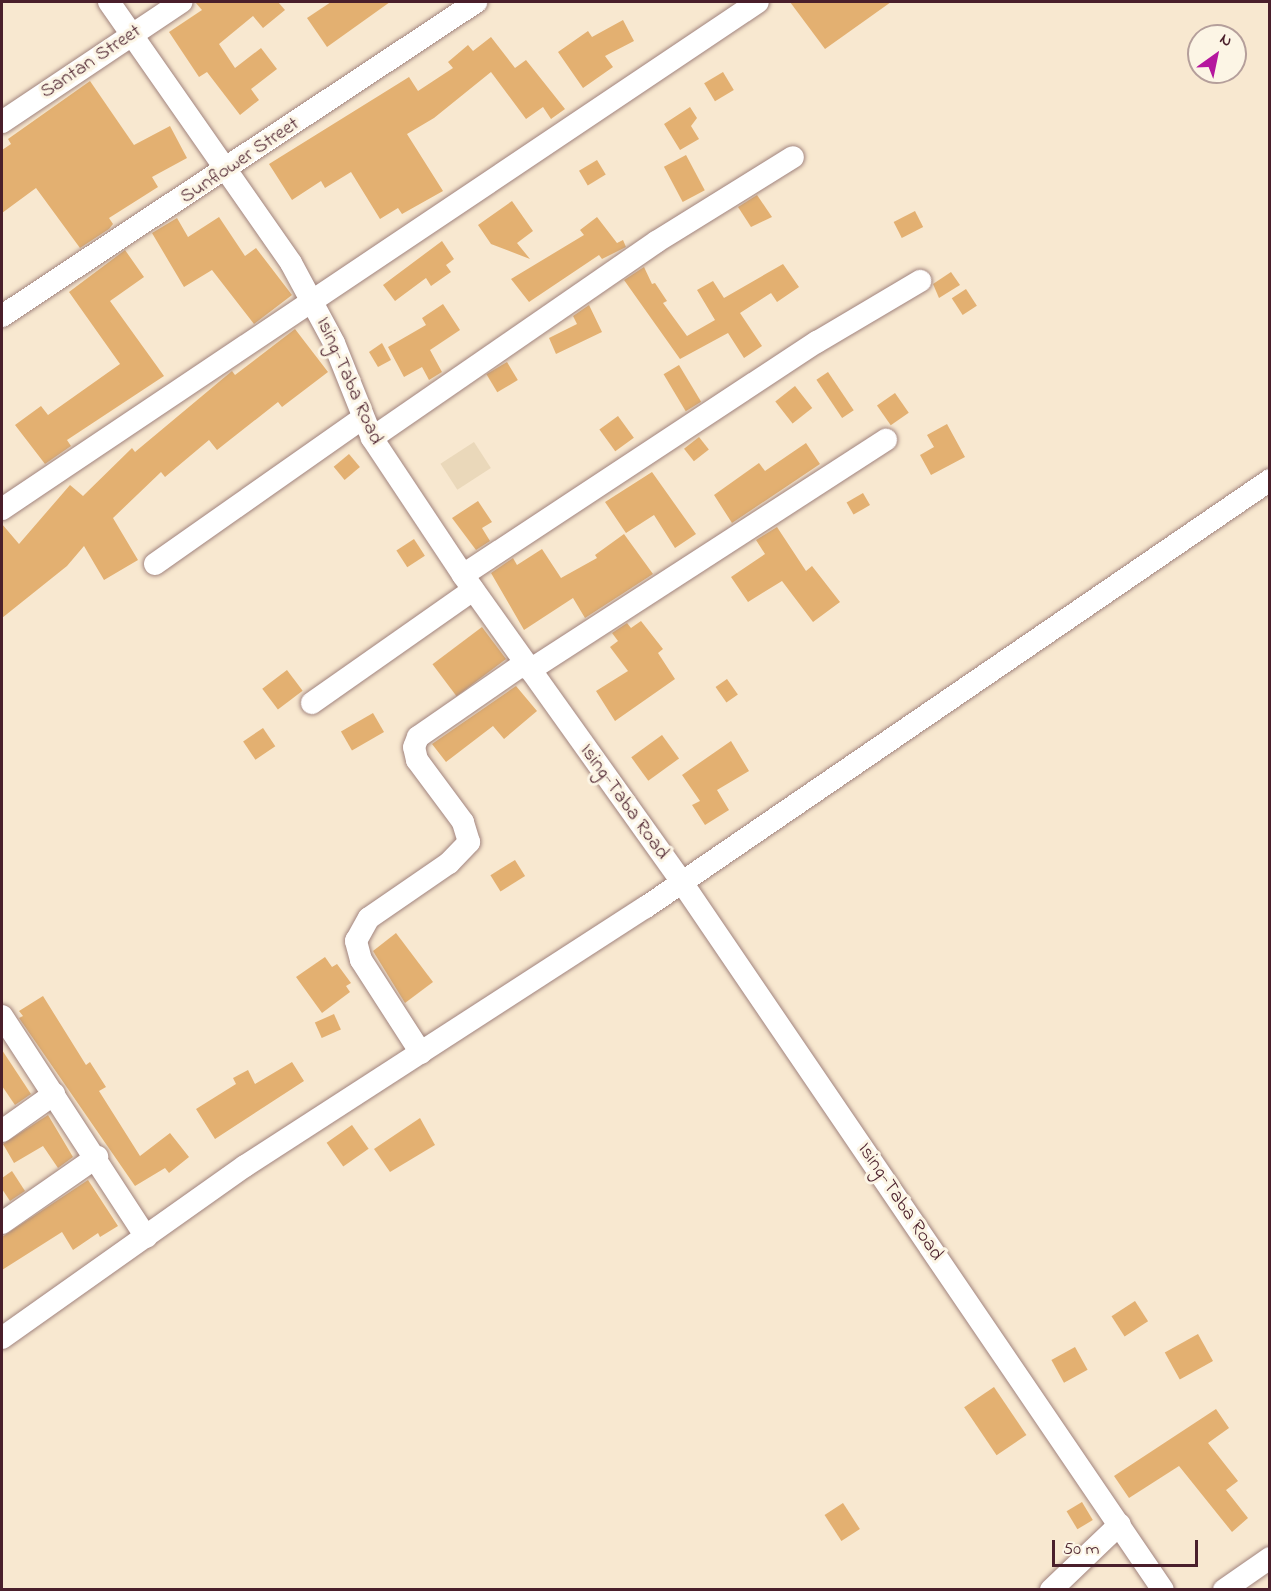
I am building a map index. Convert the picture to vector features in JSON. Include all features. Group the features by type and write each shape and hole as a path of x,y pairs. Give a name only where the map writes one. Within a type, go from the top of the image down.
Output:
{"street":[{"name":"Ising-Taba Road","path":"109,2 224,172 291,263 334,343 367,428 468,583 681,881 1163,1590"},
{"name":"Santan Street","path":"2,122 181,2"},
{"name":"Sunflower Street","path":"2,316 224,172 476,2"},
{"path":"2,509 311,299 758,2"},
{"path":"155,564 656,242 793,157"},
{"path":"312,704 468,583 817,342 920,281"},
{"path":"421,1053 361,960 356,941 369,918 449,863 469,842 463,822 417,760 414,747 418,738 886,440"},
{"path":"2,1338 245,1166 681,881 1269,480"},
{"path":"3,1022 97,1157 146,1237"},
{"path":"2,1131 54,1094"},
{"path":"3,1219 97,1157"},
{"path":"1051,1590 1120,1524"},
{"path":"1224,1590 1269,1558"}],"shaded area":[{"path":"474,442 491,468 457,490 440,464"}],"building":[{"path":"195,2 278,2 285,10 263,28 253,16 219,44 235,68 261,48 277,69 251,89 259,100 240,115 207,72 199,77 169,32 202,10"},
{"path":"331,2 390,2 327,47 307,18"},
{"path":"790,2 891,2 825,49"},
{"path":"623,20 634,41 605,56 613,67 583,88 558,52 588,31 592,37"},
{"path":"491,37 515,68 526,60 565,109 551,119 543,107 526,119 491,72 434,118 407,134 443,191 402,214 398,208 380,219 351,172 325,188 321,181 292,200 269,164 409,77 418,91 453,68 448,62 468,45 473,51"},
{"path":"723,72 734,90 715,101 704,83"},
{"path":"90,81 134,145 170,126 187,158 152,177 158,187 109,218 113,224 109,229 80,248 36,188 2,213 2,150 11,144 8,139"},
{"path":"690,107 697,118 691,126 699,139 680,150 664,124"},
{"path":"686,155 705,190 683,202 664,167"},
{"path":"597,160 606,175 588,185 579,171"},
{"path":"757,195 772,217 751,227 738,207"},
{"path":"512,201 533,231 517,243 530,259 491,244 478,225"},
{"path":"915,211 923,227 902,238 894,222"},
{"path":"219,217 245,256 256,248 292,295 254,324 212,270 184,287 152,233 177,218 188,237"},
{"path":"597,217 617,243 623,240 626,247 602,259 599,255 529,302 511,279 584,235 580,230"},
{"path":"442,241 454,259 446,265 451,272 431,286 426,278 395,301 383,285"},
{"path":"125,250 144,277 110,301 164,376 67,440 71,446 45,464 15,425 41,406 48,415 120,364 69,292"},
{"path":"783,264 799,287 777,302 771,293 740,313 762,346 744,358 728,333 680,359 624,280 644,267 652,284 655,283 667,301 663,303 687,336 715,320 697,290 713,281 724,298"},
{"path":"951,272 960,285 939,298 933,284"},
{"path":"966,289 977,306 963,315 952,298"},
{"path":"443,304 460,330 430,350 442,372 429,380 422,367 404,377 388,347 426,325 422,318"},
{"path":"589,305 602,332 556,354 549,338 577,324 573,316"},
{"path":"295,329 328,372 282,407 278,402 217,450 209,440 165,477 161,472 113,518 138,560 104,580 84,546 67,566 2,618 2,524 19,544 70,485 83,496 132,448 135,452 232,371 235,375"},
{"path":"382,343 391,360 378,367 369,352"},
{"path":"507,362 518,380 497,392 486,374"},
{"path":"679,365 701,402 686,411 664,374"},
{"path":"828,372 854,410 842,418 816,380"},
{"path":"795,386 812,408 793,423 775,401"},
{"path":"895,393 909,413 891,425 877,406"},
{"path":"618,416 634,438 615,451 599,430"},
{"path":"947,424 965,457 931,475 920,455 934,447 927,435"},
{"path":"699,437 709,450 694,461 684,449"},
{"path":"806,443 820,464 732,523 714,495 759,463 765,471"},
{"path":"349,454 360,467 345,480 334,467"},
{"path":"652,472 696,534 675,548 654,515 626,533 605,502"},
{"path":"863,493 870,505 854,515 847,502"},
{"path":"478,501 492,522 482,528 490,541 476,550 452,518"},
{"path":"777,527 806,571 812,566 840,602 813,622 782,581 748,602 731,577 765,554 756,540"},
{"path":"624,534 653,574 585,618 573,598 524,630 491,573 513,558 517,565 542,549 561,578 597,558 595,555"},
{"path":"414,539 425,556 407,567 396,550"},
{"path":"641,621 663,649 658,653 675,679 615,721 596,691 628,671 610,647 618,641 612,633 627,623 631,628"},
{"path":"482,627 506,659 457,696 432,664"},
{"path":"287,670 303,691 278,709 262,689"},
{"path":"727,679 738,695 726,703 716,687"},
{"path":"516,686 537,711 504,739 493,726 446,762 432,744"},
{"path":"373,713 384,732 352,751 341,732"},
{"path":"263,728 275,746 255,760 243,741"},
{"path":"662,735 679,758 648,781 631,757"},
{"path":"731,741 749,771 717,790 729,810 705,825 692,805 700,801 682,775"},
{"path":"515,860 525,876 500,891 490,875"},
{"path":"396,933 433,982 405,1003 373,951"},
{"path":"325,957 332,967 337,964 351,983 346,986 350,992 322,1013 296,977"},
{"path":"43,996 86,1065 90,1062 106,1087 99,1091 140,1156 170,1133 189,1157 169,1173 165,1168 135,1186 19,1018 23,1016 19,1011"},
{"path":"334,1014 341,1030 322,1038 315,1023"},
{"path":"2,1050 31,1094 15,1105 2,1086"},
{"path":"292,1062 304,1081 215,1139 196,1109 236,1084 233,1078 248,1070 255,1084"},
{"path":"48,1115 73,1157 58,1168 43,1146 14,1163 3,1144"},
{"path":"420,1118 435,1145 390,1172 374,1149"},
{"path":"352,1125 369,1149 343,1167 327,1143"},
{"path":"12,1171 25,1191 10,1201 2,1189 2,1178"},
{"path":"88,1180 118,1226 100,1237 98,1233 73,1250 62,1232 2,1270 2,1237"},
{"path":"1135,1301 1148,1321 1125,1336 1112,1316"},
{"path":"1198,1334 1213,1361 1180,1380 1165,1352"},
{"path":"1075,1347 1088,1370 1064,1383 1051,1360"},
{"path":"994,1387 1026,1435 997,1455 964,1407"},
{"path":"1216,1409 1229,1428 1208,1443 1238,1481 1226,1490 1248,1518 1232,1532 1179,1466 1129,1498 1114,1476"},
{"path":"1082,1502 1093,1520 1077,1529 1067,1511"},
{"path":"843,1503 860,1529 841,1541 825,1515"}]}
